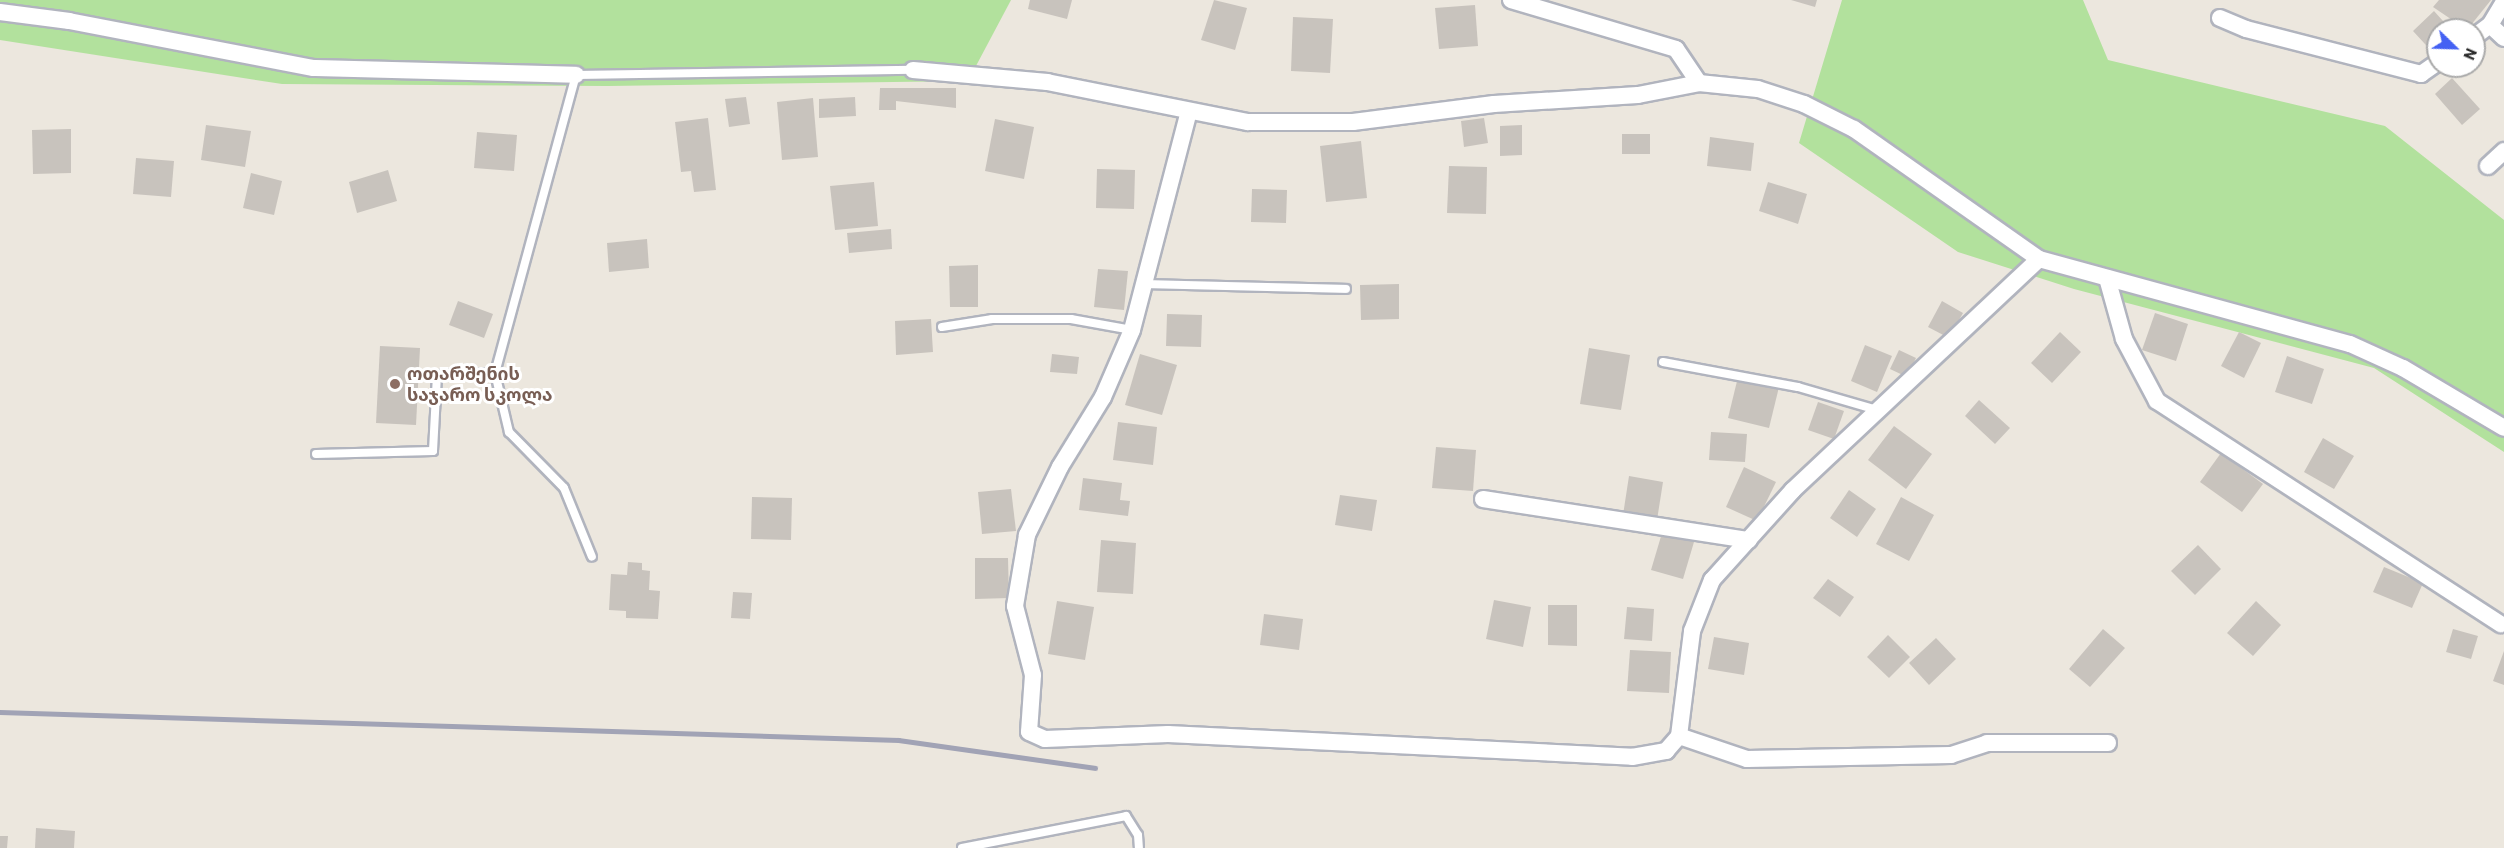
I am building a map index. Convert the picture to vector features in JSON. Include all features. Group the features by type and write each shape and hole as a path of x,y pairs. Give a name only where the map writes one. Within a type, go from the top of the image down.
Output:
{"street":[{"path":"1511,0 1676,49 1699,83"},
{"path":"2486,29 2504,2"},
{"path":"0,12 69,21 314,68 576,75"},
{"path":"2220,18 2246,29 2421,74 2426,70"},
{"path":"2490,26 2504,38"},
{"path":"913,70 1047,82 1248,122 1353,122 1494,104 1638,95 1699,83 1758,89 1804,104 1854,129 2038,260 2350,344 2403,368 2504,429"},
{"path":"1189,111 1147,284 1132,330 1103,397 1060,467 1027,535 1015,606 1033,675 1029,732 1046,739 1168,734 1632,757 1666,751 1679,736 1692,631 1712,580 1793,490 2038,260"},
{"path":"2488,165 2504,152"},
{"path":"2107,278 2124,339 2157,401 2501,624"},
{"path":"1483,499 1749,540"},
{"path":"1679,736 1747,759 1951,755 1987,743 2108,743"}],"lane":[{"path":"592,557 564,488 509,432 495,373 576,75 913,70"},
{"path":"1147,284 1346,289"},
{"path":"942,327 992,319 1071,320 1132,330"},
{"path":"1663,362 1798,387 1878,410"},
{"path":"316,454 433,451 437,375 495,373"},
{"path":"962,848 1126,816 1138,836 1138,848"}],"green space":[{"path":"0,0 1011,0 968,81 608,86 282,84 0,40"},
{"path":"1842,0 2083,0 2108,60 2385,126 2504,220 2504,452 2374,368 2074,289 1958,252 1799,143"}],"building":[{"path":"1030,0 1072,0 1067,19 1028,9"},
{"path":"1214,0 1247,8 1235,50 1201,40"},
{"path":"1791,0 1817,0 1815,7"},
{"path":"2439,0 2491,0 2477,18 2449,18 2433,7"},
{"path":"1475,5 1478,46 1439,49 1435,8"},
{"path":"2434,11 2440,18 2427,18"},
{"path":"1293,17 1333,19 1330,73 1291,71"},
{"path":"2426,19 2426,45 2413,31"},
{"path":"2452,78 2480,109 2462,125 2435,94"},
{"path":"880,88 956,88 956,108 896,101 896,110 879,110"},
{"path":"746,97 750,124 729,127 725,99"},
{"path":"855,97 856,116 819,118 819,99"},
{"path":"813,98 818,157 782,160 777,102"},
{"path":"708,118 716,190 694,192 691,171 681,172 675,122"},
{"path":"1484,118 1488,143 1464,147 1461,121"},
{"path":"995,119 1034,127 1024,179 985,171"},
{"path":"206,125 251,131 245,167 201,160"},
{"path":"1522,125 1522,155 1500,156 1500,126"},
{"path":"71,129 71,173 33,174 32,130"},
{"path":"477,132 517,135 514,171 474,168"},
{"path":"1622,134 1650,134 1650,154 1622,154"},
{"path":"1710,137 1754,143 1751,171 1707,166"},
{"path":"1361,141 1367,198 1326,202 1320,146"},
{"path":"136,158 174,161 171,197 133,194"},
{"path":"1449,166 1487,167 1486,214 1447,213"},
{"path":"1097,169 1135,170 1134,209 1096,208"},
{"path":"388,170 397,201 357,213 349,182"},
{"path":"251,173 282,181 274,215 243,208"},
{"path":"874,182 878,226 835,230 830,186"},
{"path":"1768,182 1807,194 1798,224 1759,211"},
{"path":"1252,189 1287,190 1286,223 1251,222"},
{"path":"891,229 892,249 849,253 847,233"},
{"path":"647,239 649,268 609,272 607,243"},
{"path":"978,265 978,307 950,307 949,266"},
{"path":"1098,269 1128,271 1124,310 1094,307"},
{"path":"1399,284 1399,319 1361,320 1360,285"},
{"path":"458,301 493,314 484,338 449,325"},
{"path":"1942,301 1963,313 1949,338 1928,327"},
{"path":"2155,313 2188,324 2176,361 2142,350"},
{"path":"1167,314 1202,315 1201,347 1166,346"},
{"path":"931,319 933,352 896,355 895,321"},
{"path":"2060,332 2081,352 2052,383 2031,363"},
{"path":"2239,332 2261,343 2244,378 2221,366"},
{"path":"1865,345 1892,356 1877,392 1851,381"},
{"path":"380,346 420,348 416,425 376,423"},
{"path":"1589,348 1630,355 1621,410 1580,404"},
{"path":"1899,350 1916,358 1907,377 1890,369"},
{"path":"1052,354 1079,357 1077,374 1050,372"},
{"path":"1140,354 1177,365 1162,415 1125,405"},
{"path":"2287,356 2324,369 2312,404 2275,392"},
{"path":"1738,377 1779,387 1769,428 1728,418"},
{"path":"1979,400 2010,428 1995,444 1965,416"},
{"path":"1818,402 1844,411 1834,439 1808,430"},
{"path":"1118,422 1157,427 1153,465 1113,460"},
{"path":"1894,426 1932,454 1906,489 1868,460"},
{"path":"1711,432 1747,434 1745,462 1709,460"},
{"path":"2323,438 2354,456 2334,489 2304,472"},
{"path":"1436,447 1476,450 1473,491 1432,488"},
{"path":"2221,453 2263,484 2242,512 2200,482"},
{"path":"1744,467 1776,482 1757,521 1726,507"},
{"path":"1629,476 1663,482 1657,520 1623,515"},
{"path":"1083,478 1122,483 1120,500 1130,501 1128,516 1079,510"},
{"path":"1011,489 1016,531 982,534 978,492"},
{"path":"1849,490 1876,509 1857,537 1830,518"},
{"path":"1340,495 1377,500 1372,531 1335,525"},
{"path":"752,497 792,498 791,540 751,539"},
{"path":"1901,497 1934,515 1909,561 1876,544"},
{"path":"1662,533 1694,542 1683,579 1651,570"},
{"path":"1101,540 1136,543 1133,594 1097,592"},
{"path":"2198,545 2221,569 2195,595 2171,571"},
{"path":"975,558 1008,558 1009,598 975,599"},
{"path":"628,562 642,563 642,570 650,571 649,590 660,591 658,619 626,618 626,611 609,610 611,574 627,575"},
{"path":"2384,567 2423,583 2412,608 2373,592"},
{"path":"1828,579 1854,597 1840,617 1813,598"},
{"path":"733,592 752,593 750,619 731,618"},
{"path":"1494,600 1531,607 1523,647 1486,639"},
{"path":"1057,601 1094,607 1085,660 1048,654"},
{"path":"2256,601 2281,625 2253,656 2227,633"},
{"path":"1548,605 1577,605 1577,646 1548,645"},
{"path":"1627,607 1654,609 1652,641 1624,639"},
{"path":"1264,614 1303,619 1299,650 1260,645"},
{"path":"2103,629 2125,648 2090,687 2069,669"},
{"path":"2453,629 2478,636 2471,659 2446,652"},
{"path":"1888,635 1910,657 1889,678 1867,657"},
{"path":"1714,637 1749,643 1744,675 1708,669"},
{"path":"1936,638 1956,659 1929,685 1909,663"},
{"path":"1630,650 1671,652 1669,693 1627,691"},
{"path":"2504,651 2504,685 2493,681"},
{"path":"36,828 75,831 74,848 35,848"},
{"path":"0,836 8,836 7,848 0,848"}],"railway":[{"path":"0,712 899,740 1095,768"}],"place":[{"name":"ოთარშენის საჯარო სკოლა","path":"395,384"}]}
